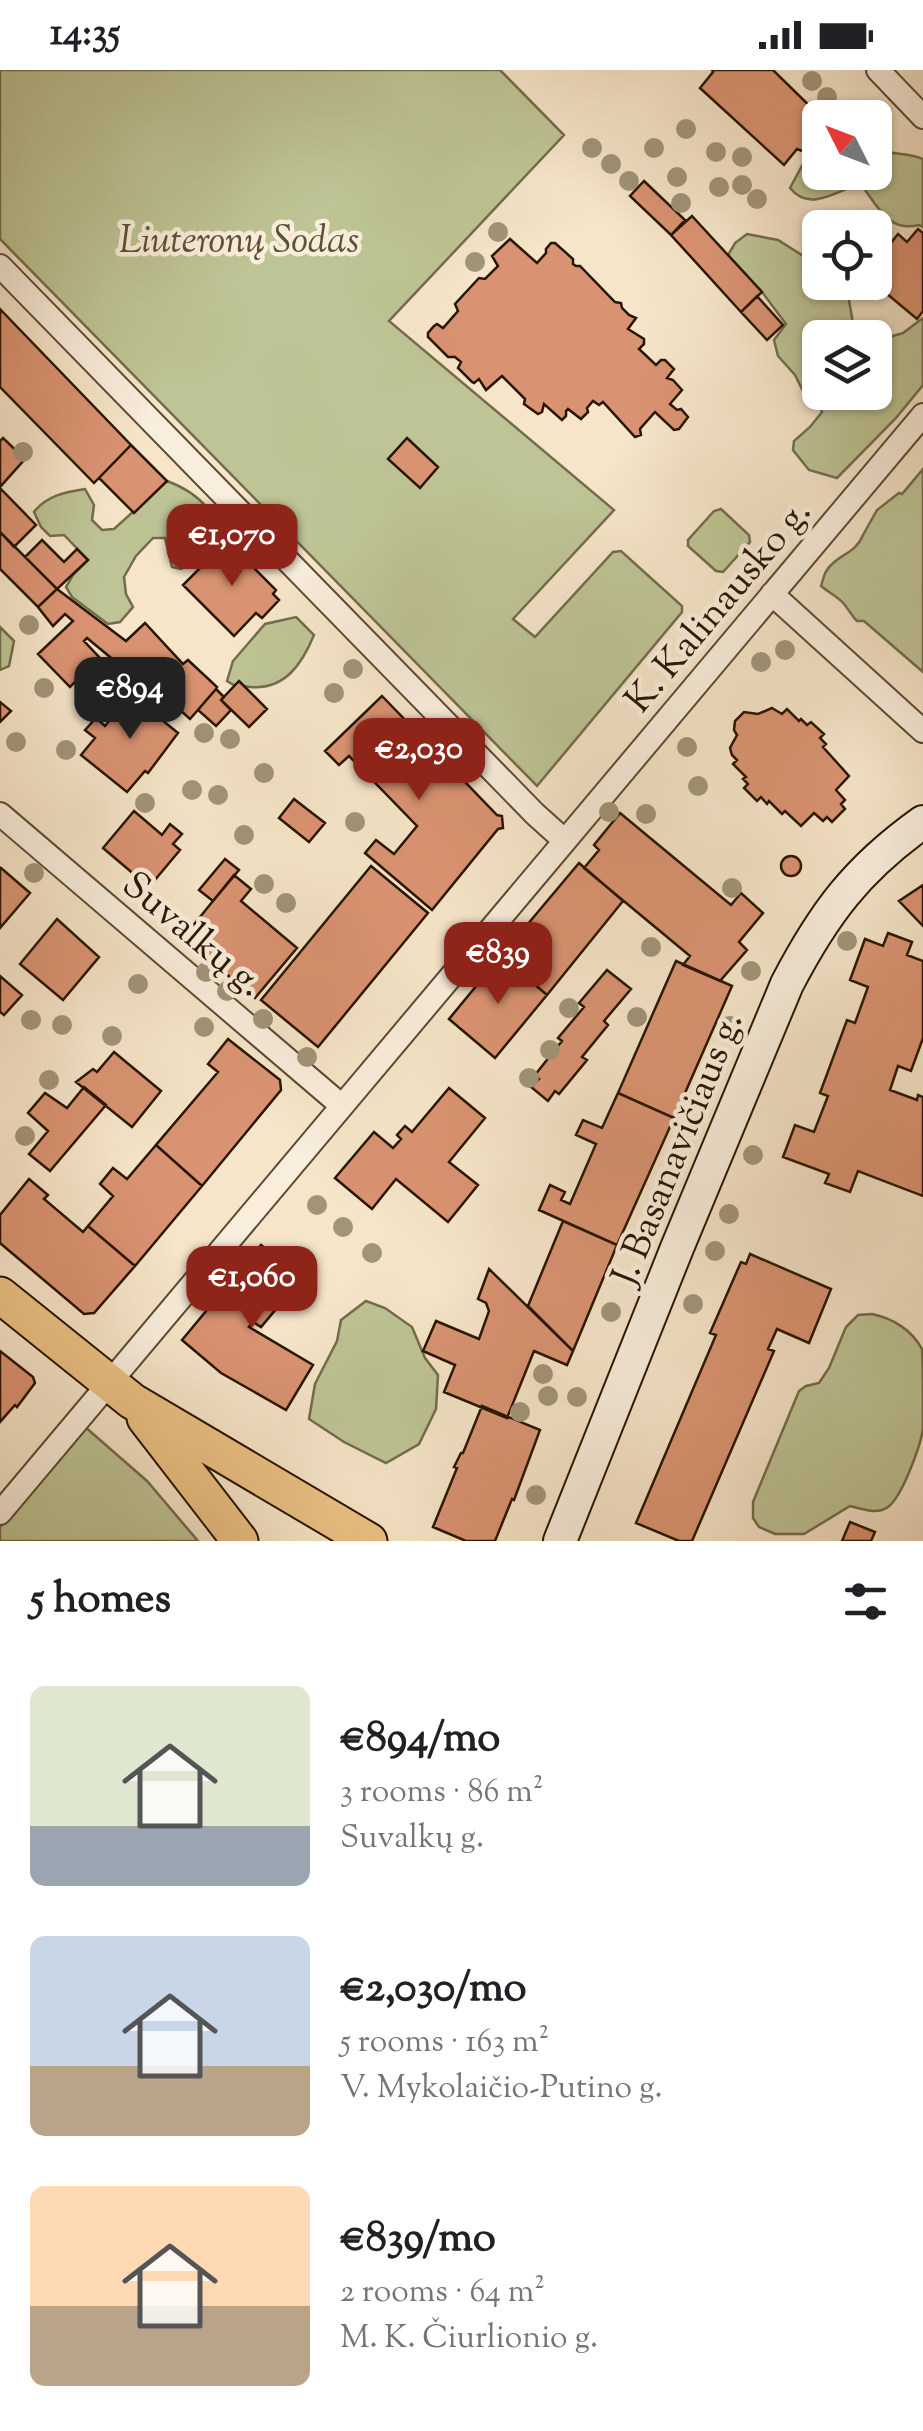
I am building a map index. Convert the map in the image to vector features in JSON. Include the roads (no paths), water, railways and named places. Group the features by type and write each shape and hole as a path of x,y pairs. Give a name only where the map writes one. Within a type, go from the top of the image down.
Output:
{"main road":[{"name":"J. Basanavičiaus g.","path":"560,1541 787,984 806,948 846,891 874,860 923,822"},
{"path":"0,1296 121,1392 369,1541"},
{"path":"121,1392 240,1541"}],"street":[{"path":"878,70 923,118"},
{"path":"0,266 565,841"},
{"name":"K. Kalinausko g.","path":"0,1513 121,1392 342,1106 923,415"},
{"path":"772,594 923,731"},
{"name":"Suvalkų g.","path":"0,814 342,1106"}],"park label":[{"name":"Liuteronų Sodas","path":"239,239"}]}
